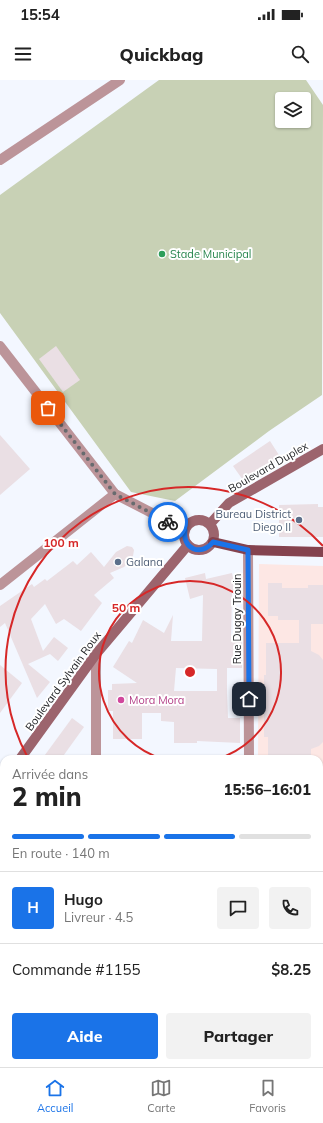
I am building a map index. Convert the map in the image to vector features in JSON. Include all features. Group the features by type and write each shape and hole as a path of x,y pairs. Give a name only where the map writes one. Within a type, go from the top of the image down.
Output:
{"main road":[{"name":"Boulevard Duplex","path":"210,524 228,504 323,449"},
{"path":"196,520 210,524 215,534 213,542 210,546 201,550 196,550 188,545 185,540 185,530 187,526 196,520"},
{"path":"213,542 248,550 323,552"},
{"name":"Boulevard Sylvain Roux","path":"23,755 96,654 188,545"}],"street":[{"path":"0,160 120,80"},
{"path":"0,346 115,494 185,530"},
{"path":"0,585 115,494"},
{"name":"Rue Dugay Trouin","path":"248,550 249,755"},
{"path":"96,654 96,755"}],"shaded area":[{"path":"259,564 323,566 323,755 258,755"}],"green space":[{"name":"Stade Municipal","path":"159,80 306,80 323,105 322,395 269,431 175,501 131,492 0,313 0,195"}],"building":[{"path":"56,346 80,380 63,392 39,359"},
{"path":"0,435 30,469 0,495"},
{"path":"270,441 279,455 279,459 270,466 273,470 258,479 256,475 245,483 233,466"},
{"path":"318,504 318,507 323,507 323,537 279,537 279,505"},
{"path":"127,546 132,547 134,550 133,556 124,567 110,573 114,578 94,595 102,603 81,631 64,619 56,624 45,604 31,619 43,651 54,637 68,648 58,661 50,654 28,664 50,682 37,698 5,623 0,627 0,606 32,584 34,587 45,579 47,581 73,561 77,565 91,552 104,567 116,552"},
{"path":"205,573 206,579 232,573 236,593 232,593 231,639 242,639 242,668 227,668 228,718 240,718 240,743 197,741 197,743 174,743 174,722 161,721 161,713 142,713 142,739 113,739 113,711 108,711 108,690 112,690 112,684 137,683 113,667 129,641 132,643 143,620 164,633 173,615 171,641 202,641 203,595 190,599 185,578","holes":["176,668 217,669 217,691 174,691"]},
{"path":"268,583 282,583 282,588 308,588 308,585 323,585 323,624 311,624 311,651 319,655 323,660 323,742 319,746 311,749 311,755 268,755 268,737 264,737 264,675 266,675 266,643 299,643 299,620 278,620 278,616 268,616"},
{"path":"0,665 22,683 0,713"},
{"path":"72,718 84,727 64,755 45,755"}],"way so far":[{"path":"48,408 115,494 168,522"}],"place":[{"name":"Stade Municipal","path":"162,254"},
{"name":"Bureau District Diego II","path":"299,520"},
{"name":"Galana","path":"118,562"},
{"name":"Mora Mora","path":"121,700"}],"route":[{"path":"168,522 185,530 184,535 187,544 196,550 205,549 213,542 248,550 249,699"}]}
